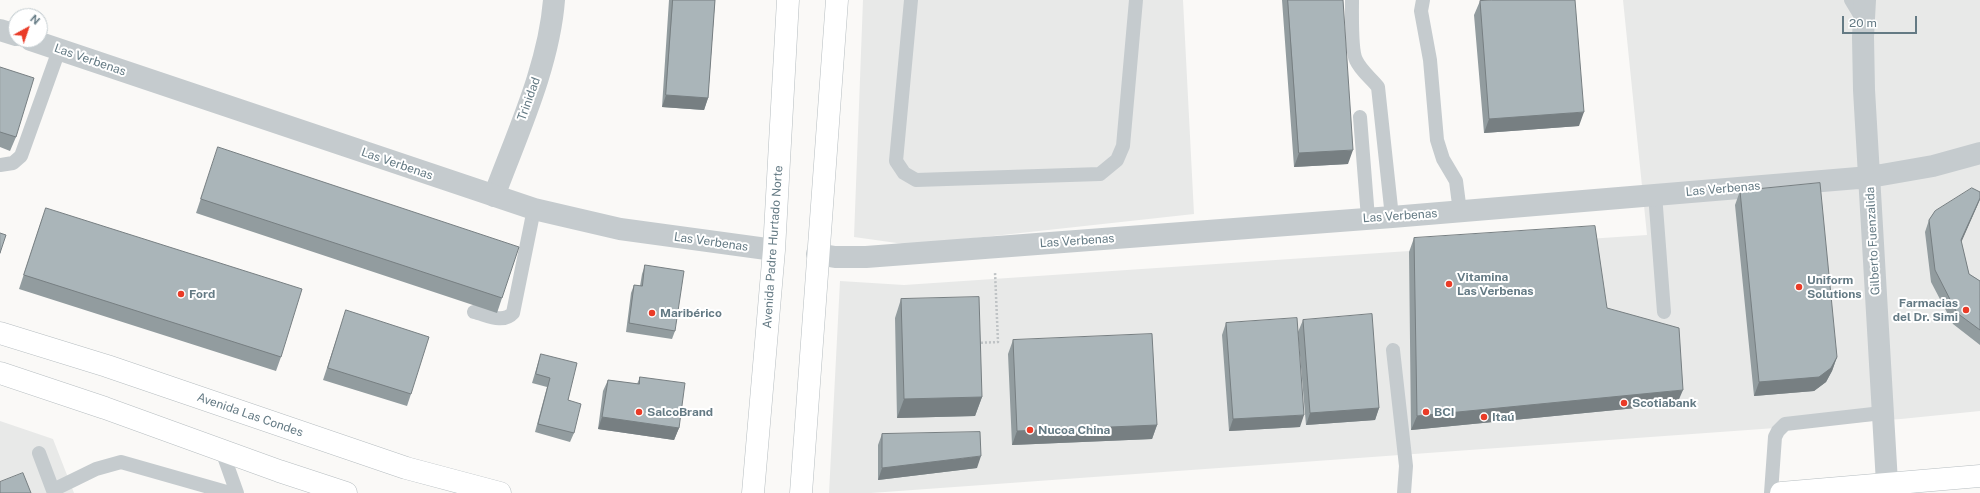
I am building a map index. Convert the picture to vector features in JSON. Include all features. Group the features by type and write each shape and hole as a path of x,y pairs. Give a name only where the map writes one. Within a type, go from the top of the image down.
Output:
{"main road":[{"name":"Avenida Padre Hurtado Norte","path":"753,493 774,250 788,0"},
{"path":"801,493 817,254 837,0"},
{"name":"Avenida Las Condes","path":"0,333 107,366 406,468 500,493"},
{"path":"0,372 105,408 222,451 346,493"},
{"path":"1781,493 1980,476"}],"street":[{"name":"Trinidad","path":"494,196 542,65 550,38 554,0"},
{"name":"Gilberto Fuenzalida","path":"1864,10 1864,76 1887,483"},
{"name":"Las Verbenas","path":"48,46 534,209 620,229 774,250"},
{"name":"Las Verbenas","path":"817,254 835,257 866,257 1460,212 1655,194 1870,177 1933,166 1980,153"}],"lane":[{"path":"911,0 896,161 904,173 916,180 1100,174 1117,160 1124,146 1136,0"},
{"path":"1352,0 1355,59 1361,70 1371,78 1378,87 1392,217"},
{"path":"1423,0 1421,11 1430,60 1437,140 1443,159 1456,181 1460,212"},
{"path":"1851,0 1864,10"},
{"path":"0,165 13,163 21,156 59,50"},
{"path":"1360,117 1368,218"},
{"path":"1655,194 1664,312"},
{"path":"474,312 502,319 509,318 513,312 534,209"},
{"path":"1394,350 1406,466 1404,493"},
{"path":"1771,493 1775,437 1778,431 1785,424 1882,414"},
{"path":"222,451 237,493"},
{"path":"39,453 54,491 96,469 121,462 230,493"}],"path":[{"path":"973,344 998,342 994,247"}],"shaded area":[{"path":"863,0 1183,0 1194,214 911,245 854,237"},
{"path":"1623,0 1980,0 1980,411 1901,419 871,493 829,493 840,281 904,285 1647,235"},
{"path":"0,421 53,439 74,493 0,493"}],"building":[{"path":"673,0 715,0 708,98 666,95"},
{"path":"1288,0 1343,0 1353,150 1299,153"},
{"path":"1575,0 1584,112 1489,119 1480,1"},
{"path":"0,67 34,78 16,137 0,132"},
{"path":"218,147 519,247 502,298 201,199"},
{"path":"1820,183 1837,357 1831,368 1819,377 1759,382 1740,191"},
{"path":"1972,188 1980,192 1980,198 1961,240 1969,274 1980,281 1980,330 1957,313 1935,270 1929,220 1935,211"},
{"path":"46,208 302,289 281,357 24,275"},
{"path":"1595,226 1607,308 1679,328 1683,390 1417,416 1414,238"},
{"path":"0,233 6,235 0,253"},
{"name":"Maribérico","path":"645,265 684,271 675,331 629,323 634,285 642,286"},
{"path":"979,297 982,397 904,399 901,299"},
{"path":"346,310 429,337 411,394 328,368"},
{"path":"1372,314 1379,408 1310,413 1303,320"},
{"path":"1297,318 1304,415 1233,419 1226,323"},
{"path":"1152,334 1157,425 1017,431 1013,340"},
{"path":"541,354 577,363 568,400 581,404 574,433 538,424 550,378 536,374"},
{"name":"SalcoBrand","path":"640,377 685,383 679,428 602,417 608,380 639,384"},
{"path":"980,432 981,456 882,468 882,434"},
{"path":"23,473 31,493 0,493 0,482"}],"place":[{"name":"Vitamina Las Verbenas","path":"1449,284"},
{"name":"Uniform Solutions","path":"1799,287"},
{"name":"Ford","path":"181,294"},
{"name":"Farmacias del Dr. Simi","path":"1966,310"},
{"name":"Maribérico","path":"652,313"},
{"name":"Scotiabank","path":"1624,403"},
{"name":"SalcoBrand","path":"639,412"},
{"name":"BCI","path":"1426,412"},
{"name":"Itaú","path":"1484,417"},
{"name":"Nucoa China","path":"1030,430"}]}
